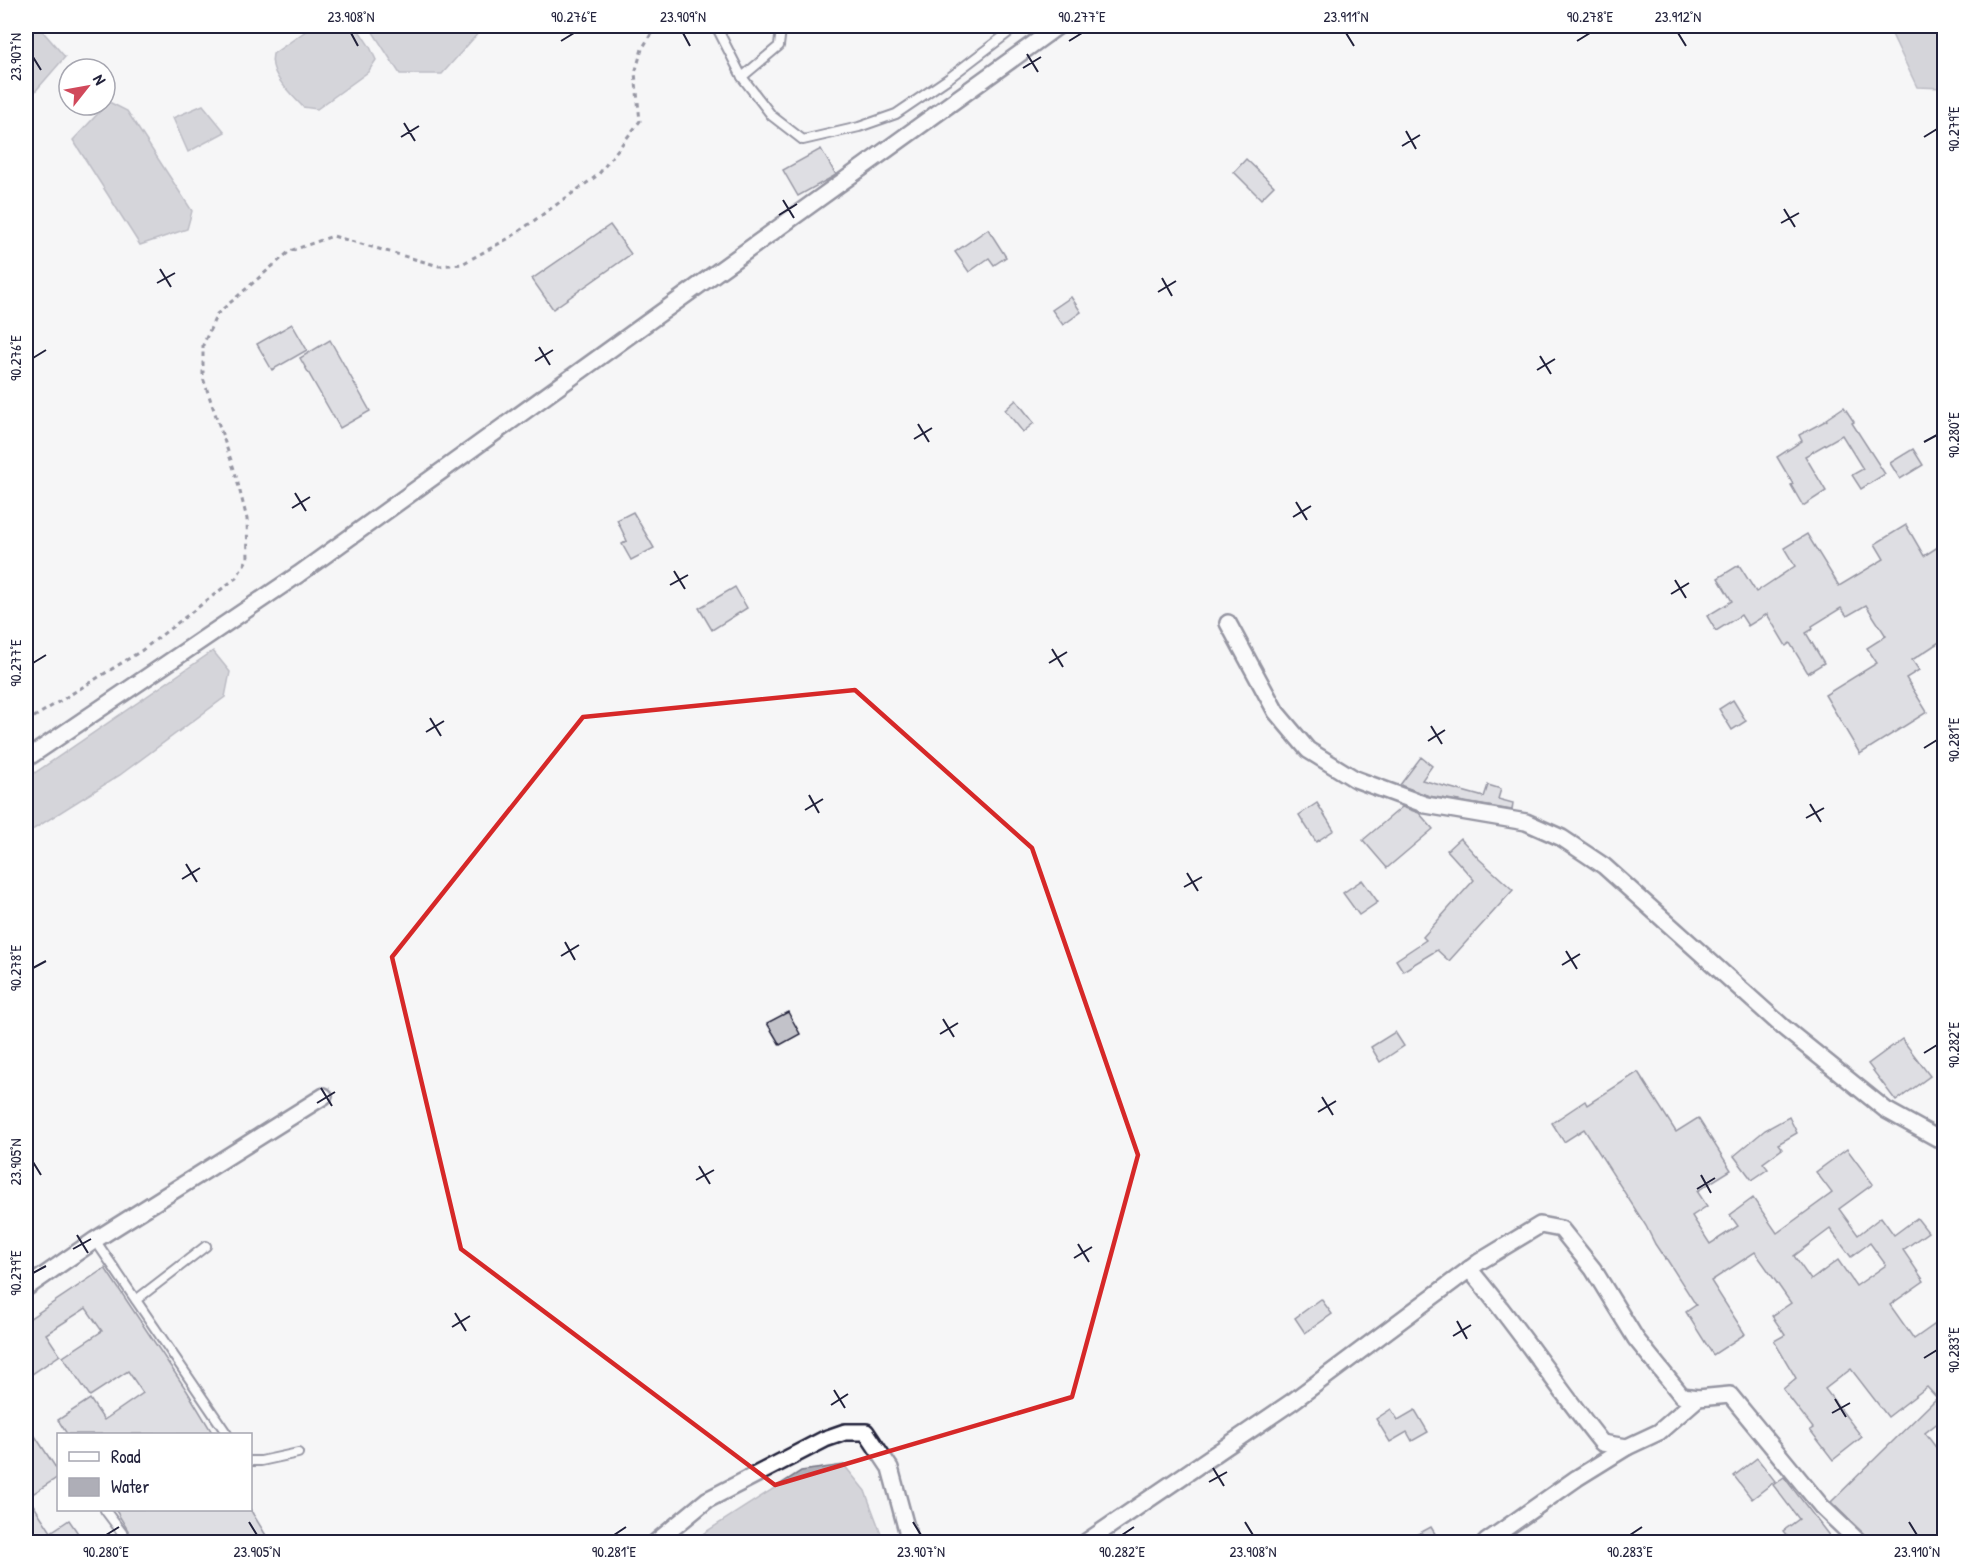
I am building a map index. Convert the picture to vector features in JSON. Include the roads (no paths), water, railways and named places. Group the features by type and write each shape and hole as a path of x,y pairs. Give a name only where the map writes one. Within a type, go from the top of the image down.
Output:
{"street":[{"path":"26,759 299,574 1058,26"},
{"path":"1227,623 1276,711 1308,750 1355,780 1425,806 1526,822 1562,837 1604,866 1783,1027 1886,1110 1944,1142"},
{"path":"26,1288 95,1240 324,1096"},
{"path":"1086,1542 1293,1401 1469,1269 1540,1225 1561,1229 1593,1269 1636,1339 1682,1396 1698,1398 1730,1395 1822,1507 1859,1542"},
{"path":"1469,1269 1501,1306 1602,1443 1627,1447"},
{"path":"1486,1542 1577,1478 1627,1447 1659,1432 1698,1398"},
{"path":"656,1542 706,1500 825,1439 845,1432 866,1432 890,1468 910,1542"}],"lane":[{"path":"716,26 742,77 772,116 802,140 859,127 896,114 949,78 1017,26"},
{"path":"742,77 779,46 781,29 779,26"},
{"path":"95,1240 226,1433"},
{"path":"136,1300 206,1246"},
{"path":"252,1461 298,1452"},
{"path":"106,1511 129,1542"}],"water":[{"path":"26,26 38,26 65,57 57,57 57,66 26,102"},
{"path":"313,26 356,26 376,60 368,72 317,109 303,107 292,96 277,76 272,61 273,54"},
{"path":"369,26 480,26 480,31 442,74 400,74"},
{"path":"1888,26 1944,26 1944,88 1917,87"},
{"path":"203,105 225,132 188,152 173,118"},
{"path":"117,106 127,111 192,211 187,229 140,245 73,140 95,117 117,117"},
{"path":"213,651 230,672 225,697 120,775 26,834 26,779"},
{"path":"844,1465 865,1491 882,1536 880,1542 690,1542 801,1471"}]}
